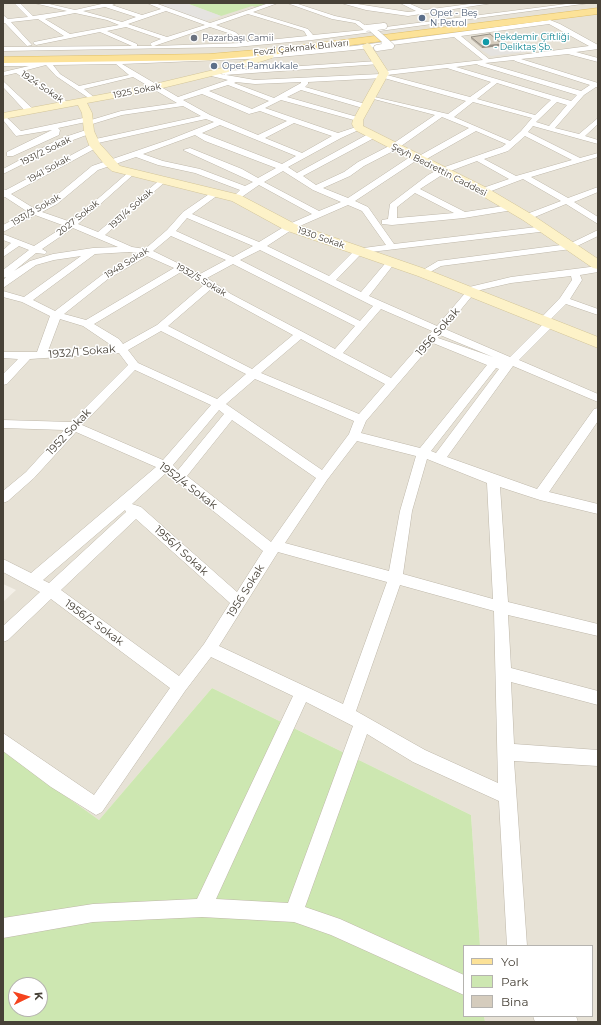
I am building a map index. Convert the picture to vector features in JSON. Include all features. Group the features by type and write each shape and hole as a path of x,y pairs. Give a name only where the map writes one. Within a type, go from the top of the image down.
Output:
{"main road":[{"path":"423,29 472,20 598,4"},
{"name":"Fevzi Çakmak Bulvarı","path":"3,55 216,51 276,46 598,8"},
{"path":"453,32 598,13"},
{"name":"Fevzi Çakmak Bulvarı","path":"3,60 209,57 453,32 598,13"}],"street":[{"path":"17,3 33,19"},
{"path":"37,3 126,24 167,39"},
{"path":"58,7 70,3"},
{"path":"4,20 33,19 79,12 114,3"},
{"path":"150,3 166,10 234,33 246,43"},
{"path":"100,30 140,48 275,3"},
{"path":"290,3 334,18 360,21 367,29"},
{"path":"344,3 389,12 408,14 489,3 504,14"},
{"path":"366,8 380,3"},
{"path":"404,3 424,13"},
{"path":"367,29 504,14 557,5 587,3"},
{"path":"106,5 141,17"},
{"path":"12,49 126,24 141,17 166,10"},
{"path":"247,12 306,30 312,38"},
{"path":"373,16 389,12"},
{"path":"40,18 69,36"},
{"path":"4,20 29,45"},
{"path":"518,26 543,20"},
{"path":"3,64 164,62 269,56 367,46 453,32 480,31 550,22 596,47"},
{"path":"3,49 140,48 246,43 312,38 367,29 384,26 371,28 391,46 377,48 388,46 385,43"},
{"path":"453,32 488,61"},
{"path":"85,33 92,37"},
{"path":"99,41 113,48"},
{"path":"367,46 382,71"},
{"path":"211,74 236,80 254,82 304,80 382,71 475,63 596,47"},
{"path":"567,52 598,60"},
{"name":"1925 Sokak","path":"3,116 155,87 211,74 269,56"},
{"path":"513,58 545,70 597,85"},
{"path":"117,62 122,68 207,117 302,156"},
{"path":"3,74 47,63"},
{"path":"47,63 58,75 77,88 87,100 87,112 91,132 108,163"},
{"path":"475,63 582,94"},
{"path":"447,66 495,82 572,104"},
{"path":"310,68 315,79"},
{"path":"211,74 310,68 382,71 551,128 598,142"},
{"path":"519,89 545,70"},
{"name":"1924 Sokak","path":"18,71 67,104"},
{"path":"236,198 246,189 358,124 382,71"},
{"path":"77,88 135,75"},
{"path":"91,132 121,113 179,102 236,80"},
{"path":"202,92 252,112 300,88 305,84 304,80"},
{"path":"448,118 495,82"},
{"path":"3,84 30,111"},
{"path":"228,84 358,124"},
{"path":"551,128 582,94 597,85"},
{"path":"300,88 440,115 512,144"},
{"path":"392,222 393,206 416,190 431,177 442,171 505,149 524,133 556,100"},
{"path":"258,108 338,136"},
{"path":"316,188 347,174 361,164 394,146 440,115"},
{"path":"3,116 19,134 52,126 91,132 207,117"},
{"path":"580,137 598,120"},
{"path":"259,138 292,121"},
{"name":"1931/3 Sokak","path":"3,229 54,202 95,168 219,123"},
{"name":"Şeyh Bedrettin Caddesi","path":"358,124 373,135 483,191 527,217 595,261"},
{"path":"3,128 12,126"},
{"path":"52,126 62,141"},
{"path":"200,278 260,246 290,227 348,202 418,158 474,129"},
{"name":"1931/2 Sokak","path":"3,172 62,141 91,132"},
{"name":"1941 Sokak","path":"4,194 91,132"},
{"path":"195,132 208,139 284,168 316,188 365,209 392,247"},
{"path":"10,154 56,133"},
{"path":"524,133 578,160"},
{"path":"297,176 373,135"},
{"path":"161,163 208,139"},
{"path":"3,148 23,162"},
{"path":"136,154 161,163 197,171 246,189"},
{"path":"180,154 239,171 318,214"},
{"path":"483,191 520,178 598,155"},
{"path":"477,158 567,201 598,221"},
{"name":"1930 Sokak","path":"108,163 116,169 236,198 290,227 423,273 598,344"},
{"name":"2027 Sokak","path":"3,275 37,248 72,225 131,172"},
{"name":"1931/4 Sokak","path":"99,236 162,180"},
{"path":"527,217 598,189"},
{"path":"416,190 464,215"},
{"name":"1948 Sokak","path":"56,315 105,277 146,252 170,232 186,214 215,193"},
{"name":"1932/5 Sokak","path":"4,194 34,212 72,225 130,249 146,252 181,268 211,284 228,296 393,384"},
{"path":"373,222 392,222 464,215 510,208"},
{"path":"186,214 260,246 436,335 509,365 598,406"},
{"path":"330,281 359,251 545,229"},
{"path":"170,232 233,260 362,326"},
{"path":"423,273 438,264 571,246 598,233"},
{"path":"3,237 37,248 53,257"},
{"path":"3,254 19,242"},
{"path":"3,285 14,275 33,263 53,257 93,251 130,249"},
{"path":"26,300 93,251"},
{"path":"363,297 391,262"},
{"path":"87,324 181,268"},
{"path":"470,291 511,280 574,274 598,269"},
{"path":"438,460 509,365 564,300 577,280 574,274"},
{"name":"1932/1 Sokak","path":"3,355 27,356 83,353 120,348 142,339 161,327 211,284"},
{"name":"1956 Sokak","path":"3,741 57,782 96,806 180,686 209,649 273,548 354,436 361,420 436,335 470,291"},
{"path":"3,294 26,300 56,315 87,324 115,341 134,365 218,404 323,477"},
{"path":"564,300 598,312"},
{"path":"336,354 379,305"},
{"path":"41,355 56,315"},
{"path":"161,327 254,374 361,420"},
{"path":"32,581 165,466 218,404 300,334"},
{"path":"3,381 27,356"},
{"path":"347,714 395,578 406,511 423,454 497,360"},
{"name":"1952 Sokak","path":"3,498 30,475 74,426 134,365"},
{"path":"509,365 598,398"},
{"path":"540,495 598,412"},
{"path":"179,477 231,413"},
{"path":"3,424 74,426"},
{"name":"1952/4 Sokak","path":"74,426 165,466 273,548"},
{"path":"354,436 423,454 493,480 540,495 598,509"},
{"path":"493,480 501,607 508,796 517,945"},
{"name":"1956/1 Sokak","path":"122,504 136,511 238,602"},
{"path":"3,634 136,511"},
{"path":"273,548 395,578 501,607 578,624 598,630"},
{"name":"1956/2 Sokak","path":"3,566 51,591 180,686"},
{"path":"209,649 363,722 419,756 508,796"},
{"path":"503,673 598,698"},
{"path":"202,908 302,693"},
{"path":"294,913 363,722"},
{"path":"506,752 598,758"},
{"path":"3,928 93,913 202,908 294,913 333,926 463,985"},
{"path":"547,1017 568,1022"}],"shaded area":[{"path":"3,3 598,3 598,1022 485,1022 484,1017 593,1017 593,945 480,945 471,815 212,688 99,820 3,751 3,602 16,590 3,584"},
{"path":"167,3 186,3 221,16 205,21 162,5"},
{"path":"515,45 526,52 491,56 480,49"}],"green space":[{"path":"186,3 268,3 256,7 252,6 221,16"},
{"path":"212,688 471,815 480,945 463,945 463,1017 484,1017 485,1022 3,1022 3,751 99,820"}],"building":[{"name":"Pekdemir Çiftliği - Deliktaş Şb.","path":"490,34 502,44 482,46 471,37"}],"place":[{"name":"Opet - Beş N Petrol","path":"422,18"},
{"name":"Pazarbaşı Camii","path":"194,38"},
{"name":"Pekdemir Çiftliği - Deliktaş Şb.","path":"486,42"},
{"name":"Opet Pamukkale","path":"214,66"}]}
